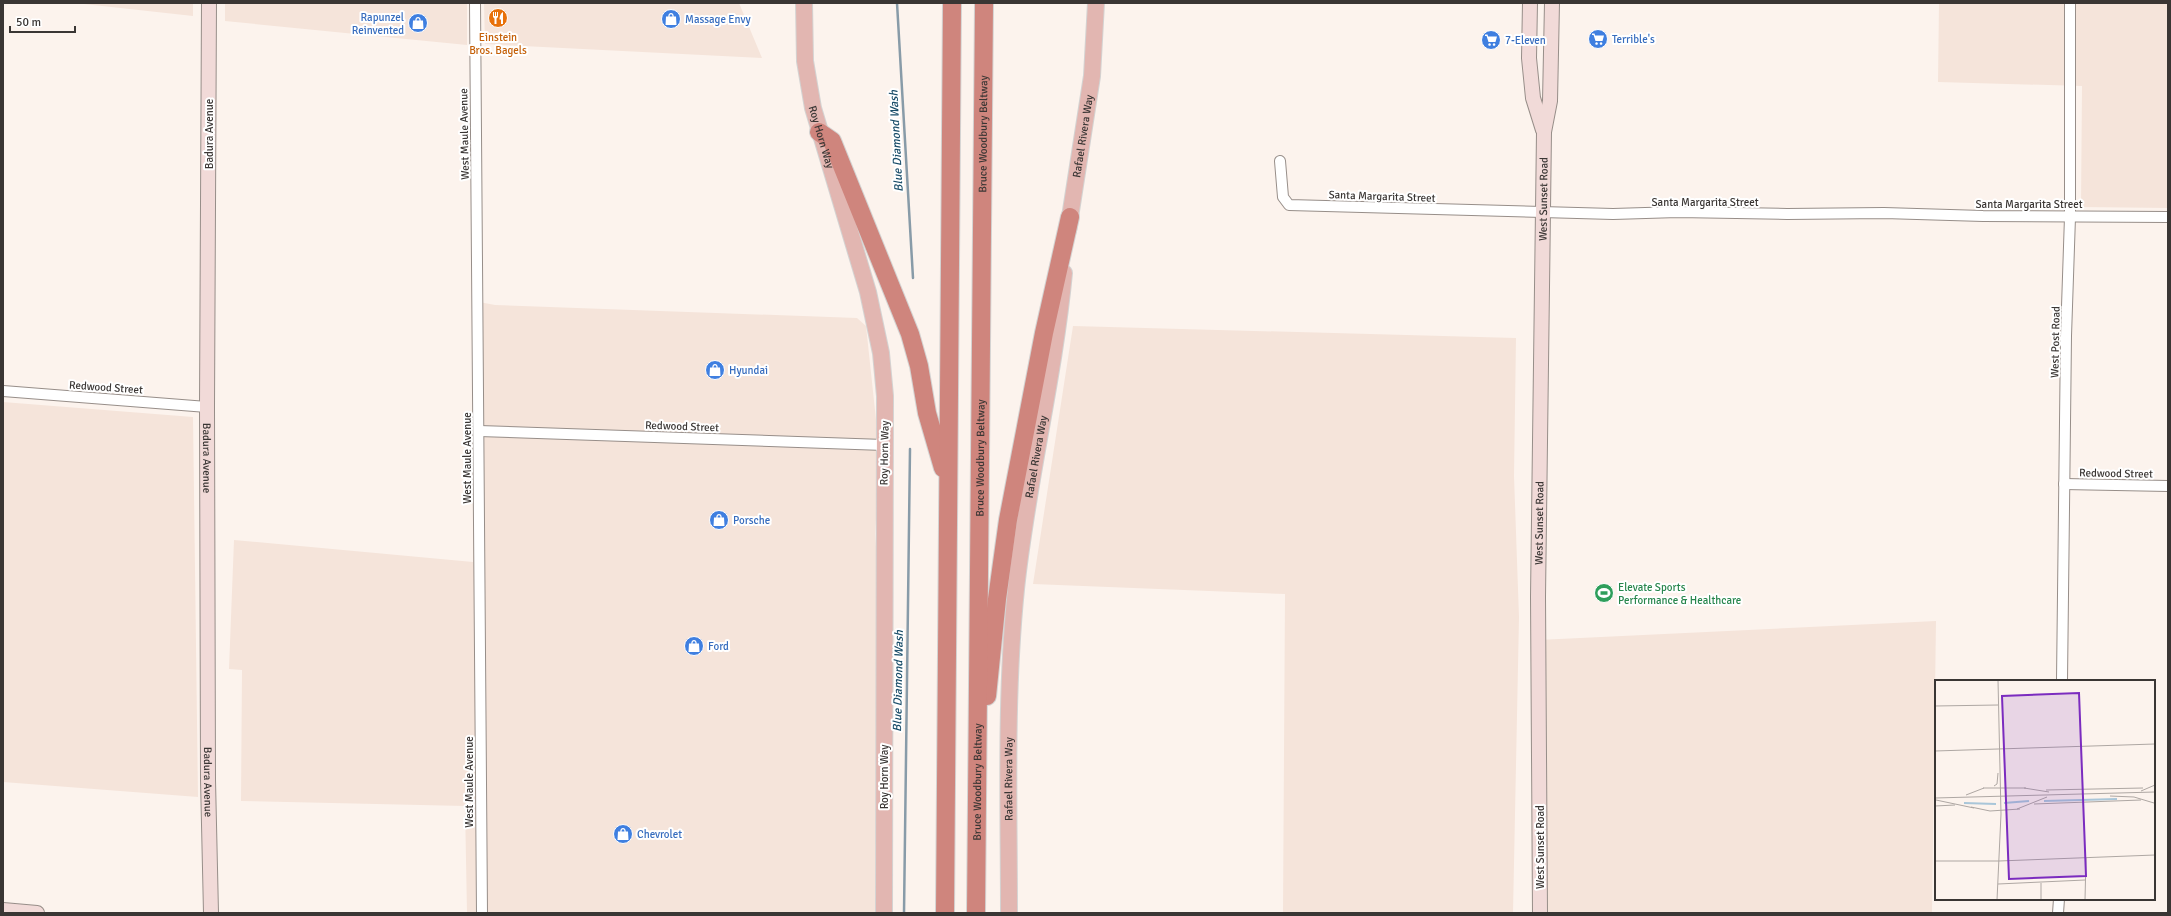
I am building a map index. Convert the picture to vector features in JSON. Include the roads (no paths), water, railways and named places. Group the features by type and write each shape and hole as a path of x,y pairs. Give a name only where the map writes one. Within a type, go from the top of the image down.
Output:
{"highway":[{"path":"945,913 952,3"},
{"name":"Bruce Woodbury Beltway","path":"976,913 976,736 984,3"},
{"path":"819,132 832,141 910,334 919,366 927,413 948,484"},
{"path":"976,736 987,703 996,599 1008,520 1044,332 1070,217"}],"main road":[{"name":"Badura Avenue","path":"209,3 207,407 208,780 210,913"},
{"name":"Roy Horn Way","path":"804,3 806,67 819,132 868,292 881,353 885,396 884,913"},
{"name":"Rafael Rivera Way","path":"1009,913 1010,666 1016,589 1059,325 1070,217 1092,76 1096,3"},
{"name":"West Sunset Road","path":"1530,3 1529,58 1533,98 1544,132"},
{"name":"West Sunset Road","path":"1540,913 1538,597 1544,132 1550,101 1552,3"},
{"path":"3,910 37,913"}],"street":[{"name":"West Maule Avenue","path":"475,3 482,913"},
{"name":"West Post Road","path":"2062,680 2064,484 2070,217 2070,3"},
{"name":"Santa Margarita Street","path":"1280,161 1283,197 1289,205 1613,214 1678,212 1787,214 1884,213 2070,217 2168,217"},
{"name":"Redwood Street","path":"3,391 207,407"},
{"name":"Redwood Street","path":"479,430 884,444"},
{"name":"Redwood Street","path":"2064,484 2168,486"},
{"path":"2058,900 2058,913"}],"waterway":[{"name":"Blue Diamond Wash","path":"897,3 913,278"},
{"name":"Blue Diamond Wash","path":"904,913 910,449"}],"place":[{"name":"Einstein Bros. Bagels","path":"498,18"},
{"name":"Massage Envy","path":"671,19"},
{"name":"Rapunzel Reinvented","path":"418,23"},
{"name":"Terrible's","path":"1598,39"},
{"name":"7-Eleven","path":"1491,40"},
{"name":"Hyundai","path":"715,370"},
{"name":"Porsche","path":"719,520"},
{"name":"Elevate Sports Performance & Healthcare","path":"1604,593"},
{"name":"Ford","path":"694,646"},
{"name":"Chevrolet","path":"623,834"}]}
